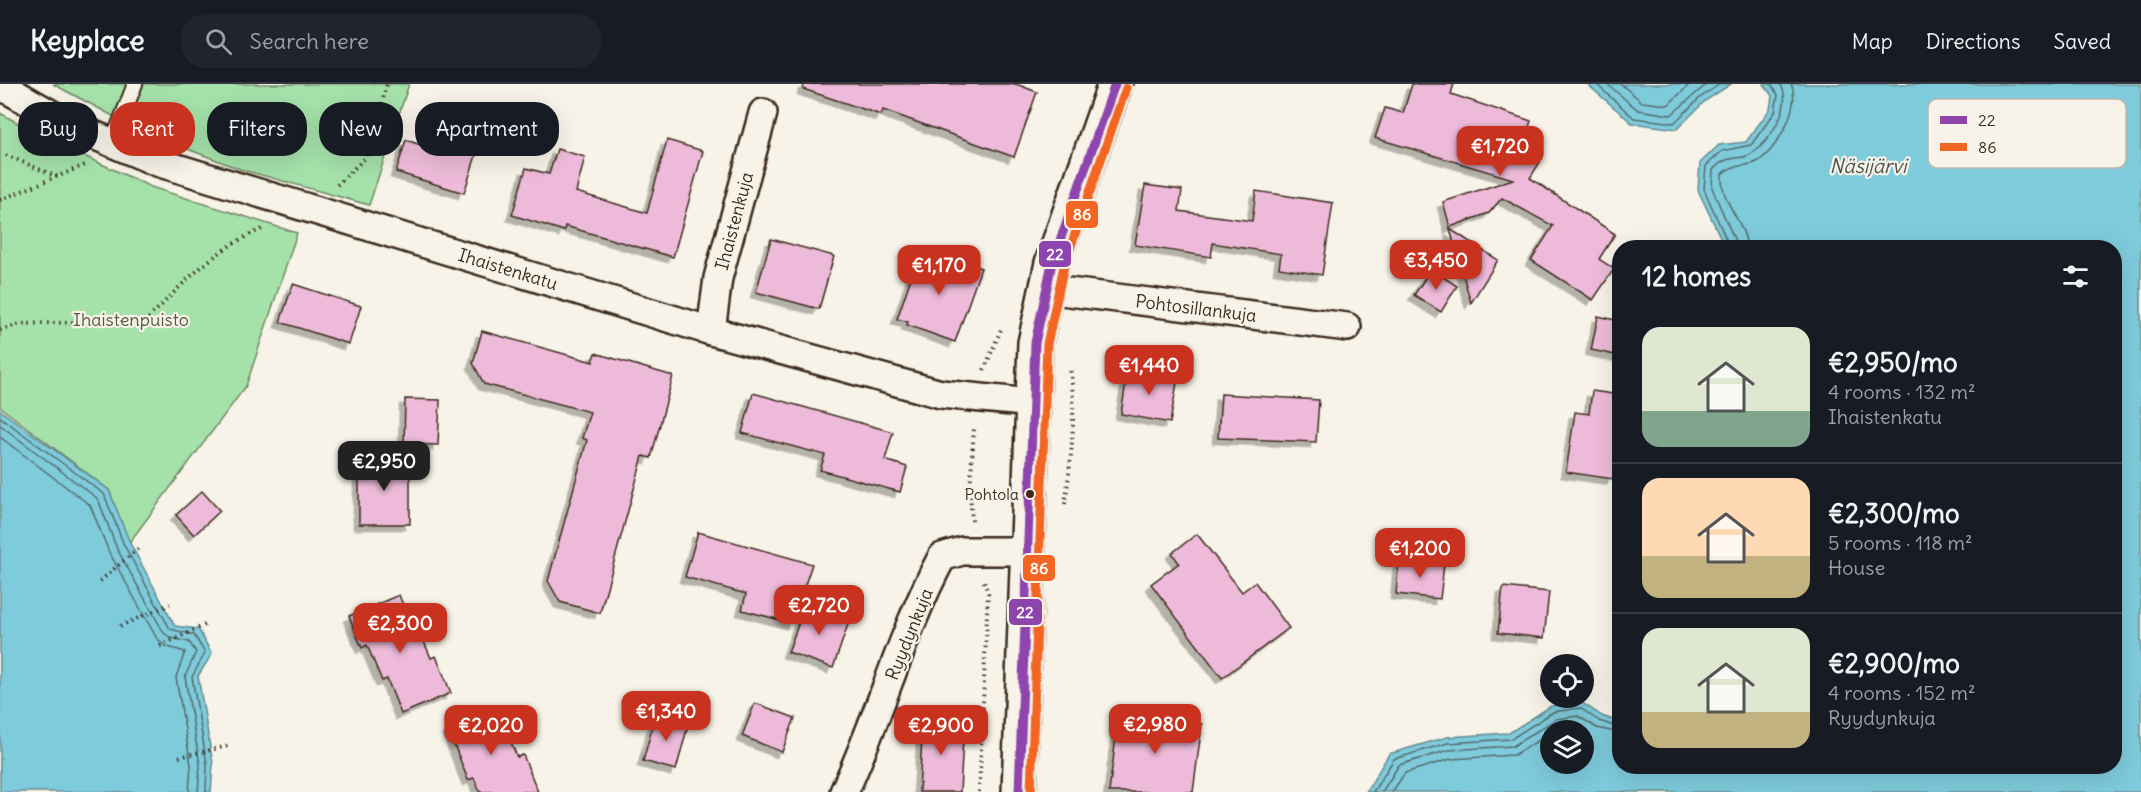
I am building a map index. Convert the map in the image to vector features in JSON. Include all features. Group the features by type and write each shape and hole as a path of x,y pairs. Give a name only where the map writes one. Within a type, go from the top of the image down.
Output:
{"main road":[{"path":"1019,792 1035,343 1045,289 1061,234 1115,84"}],"street":[{"name":"Ihaistenkatu","path":"0,85 68,124 110,141"},
{"name":"Ihaistenkuja","path":"711,331 718,278 763,113"},
{"name":"Ihaistenkatu","path":"144,156 711,331 941,394 1032,403"},
{"name":"Pohtosillankuja","path":"1045,289 1347,327"},
{"name":"Ryydynkuja","path":"844,792 864,750 913,620 942,556 962,551 1028,551"}],"lane":[{"path":"128,102 135,84"}],"path":[{"path":"0,330 20,324 147,320 198,267 242,237 313,209 367,156 387,84"},
{"path":"0,200 101,157 110,145"},
{"path":"6,155 58,177"},
{"path":"100,581 141,546"},
{"path":"120,626 170,604"},
{"path":"159,646 207,624"},
{"path":"179,757 228,746"}],"green space":[{"path":"53,84 409,84 403,102 319,102 319,156 385,156 369,205 240,169 195,152 195,102 110,102 110,114 98,108 98,102 87,102"},
{"name":"Ihaistenpuisto","path":"0,113 18,123 18,156 84,156 151,187 297,233 246,386 129,543 109,490 0,407"}],"water":[{"path":"1587,84 1731,84 1705,101 1677,129 1632,123"},
{"name":"Näsijärvi","path":"1764,84 2141,84 2141,792 1366,792 1389,754 1447,737 1509,733 1548,708 1590,708 1612,720 1612,774 2122,774 2122,240 1722,240 1698,190 1700,163 1719,145 1746,142 1770,109 1772,96"},
{"path":"0,410 109,490 130,543 175,626 198,629 212,654 198,676 213,764 211,792 0,792"}],"building":[{"path":"804,84 1016,84 1037,92 1014,157 883,110 881,115 803,89"},
{"path":"1412,84 1454,84 1451,94 1531,121 1521,151 1540,162 1530,178 1615,234 1599,259 1612,268 1612,272 1593,300 1531,260 1553,226 1502,198 1489,213 1450,227 1443,202 1513,179 1375,138 1385,108 1403,113"},
{"path":"406,140 415,143 415,156 476,156 464,193 396,172 401,156 403,156"},
{"path":"667,140 703,151 673,257 565,226 564,231 512,215 526,168 549,174 555,156 559,156 559,150 585,157 576,192 647,213"},
{"path":"1145,185 1182,190 1179,211 1252,221 1256,191 1333,203 1322,275 1279,268 1281,254 1213,243 1211,257 1135,245"},
{"path":"1450,229 1498,260 1471,303"},
{"path":"771,239 834,256 819,309 756,292"},
{"path":"933,251 981,268 955,342 907,325 908,322 897,319 916,263 927,267"},
{"path":"1431,269 1457,286 1441,312 1414,295"},
{"path":"293,284 361,306 349,344 280,322"},
{"path":"1598,316 1612,319 1612,354 1591,350"},
{"path":"482,331 593,362 595,353 673,376 651,458 643,456 600,613 560,602 548,581 587,440 582,438 590,412 484,384 473,363"},
{"path":"1128,370 1178,377 1170,423 1121,414"},
{"path":"1592,391 1612,394 1612,479 1566,472 1575,412 1589,414"},
{"path":"753,393 893,432 885,460 907,467 900,492 820,470 825,455 742,433"},
{"path":"1221,394 1319,400 1316,442 1218,438"},
{"path":"405,399 440,400 438,445 404,444"},
{"path":"359,460 410,461 410,524 359,524"},
{"path":"202,491 220,511 194,535 176,515"},
{"path":"698,532 812,564 792,623 742,610 746,594 685,577"},
{"path":"1197,534 1242,592 1255,582 1289,628 1222,678 1151,584 1179,563 1172,553"},
{"path":"1399,560 1444,564 1440,599 1396,594"},
{"path":"1503,587 1549,592 1544,638 1498,633"},
{"path":"399,595 411,625 416,623 431,658 436,656 451,693 401,714 387,679 382,681 367,645 362,648 349,616"},
{"path":"806,603 850,619 833,668 788,652"},
{"path":"755,703 795,718 782,752 742,736"},
{"path":"498,709 517,757 523,755 538,792 480,792 474,778 468,780 448,729"},
{"path":"1119,713 1202,724 1193,792 1109,792"},
{"path":"656,714 689,722 676,770 643,761"},
{"path":"923,718 964,721 960,792 919,792"}],"transit line":[{"name":"22","path":"1019,792 1035,343 1052,263 1115,84"},
{"name":"86","path":"1031,792 1047,344 1064,266 1126,88"}],"place":[{"name":"Pohtola","path":"1030,494"}]}
